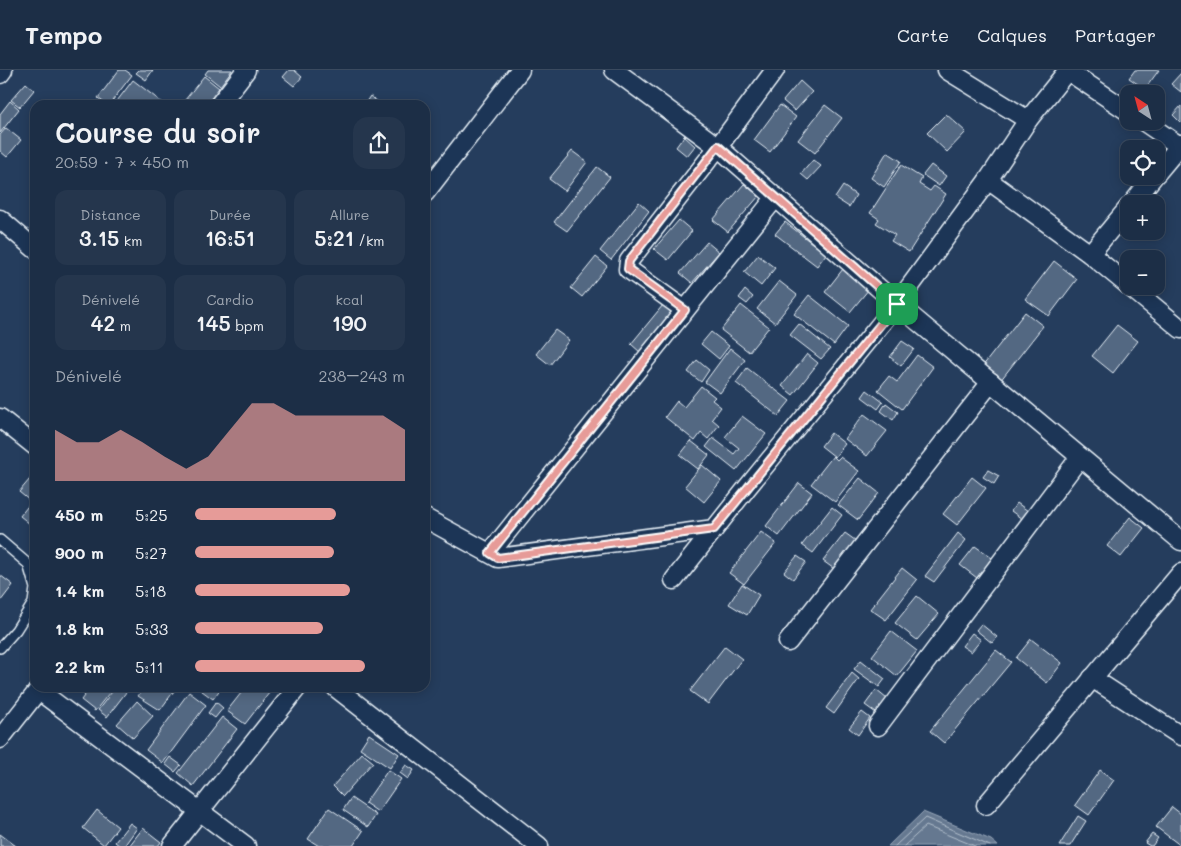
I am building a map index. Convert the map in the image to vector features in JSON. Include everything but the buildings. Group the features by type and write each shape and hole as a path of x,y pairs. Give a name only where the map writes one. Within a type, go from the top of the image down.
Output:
{"street":[{"path":"0,74 3,70"},
{"path":"223,100 246,70"},
{"path":"430,186 520,70"},
{"path":"614,70 718,146 897,304 1181,541"},
{"path":"685,310 628,269 629,261 775,70"},
{"path":"947,70 1028,120"},
{"path":"674,580 897,304 988,180 1028,120 1068,70 1120,106"},
{"path":"1156,130 1180,146 1165,163"},
{"path":"988,180 1090,254 1120,279"},
{"path":"1139,195 1147,185"},
{"path":"490,553 776,197"},
{"path":"1090,254 1120,218"},
{"path":"0,219 30,245"},
{"path":"1140,295 1181,328"},
{"path":"788,642 991,382"},
{"path":"0,418 30,442"},
{"path":"878,726 1080,457"},
{"path":"430,521 498,558 714,529"},
{"path":"986,805 1181,573"},
{"path":"1092,678 1181,736"},
{"path":"0,739 37,692"},
{"path":"43,692 246,846"},
{"path":"172,846 294,692"},
{"path":"341,692 540,846"}],"lane":[{"path":"0,540 28,564 30,571"},
{"path":"0,648 16,630 30,606"}],"water":[{"path":"923,812 991,840 998,846 888,846"}],"route":[{"path":"718,146 897,304 714,529 498,558 490,553 685,310 628,269 629,261 718,146"}]}
